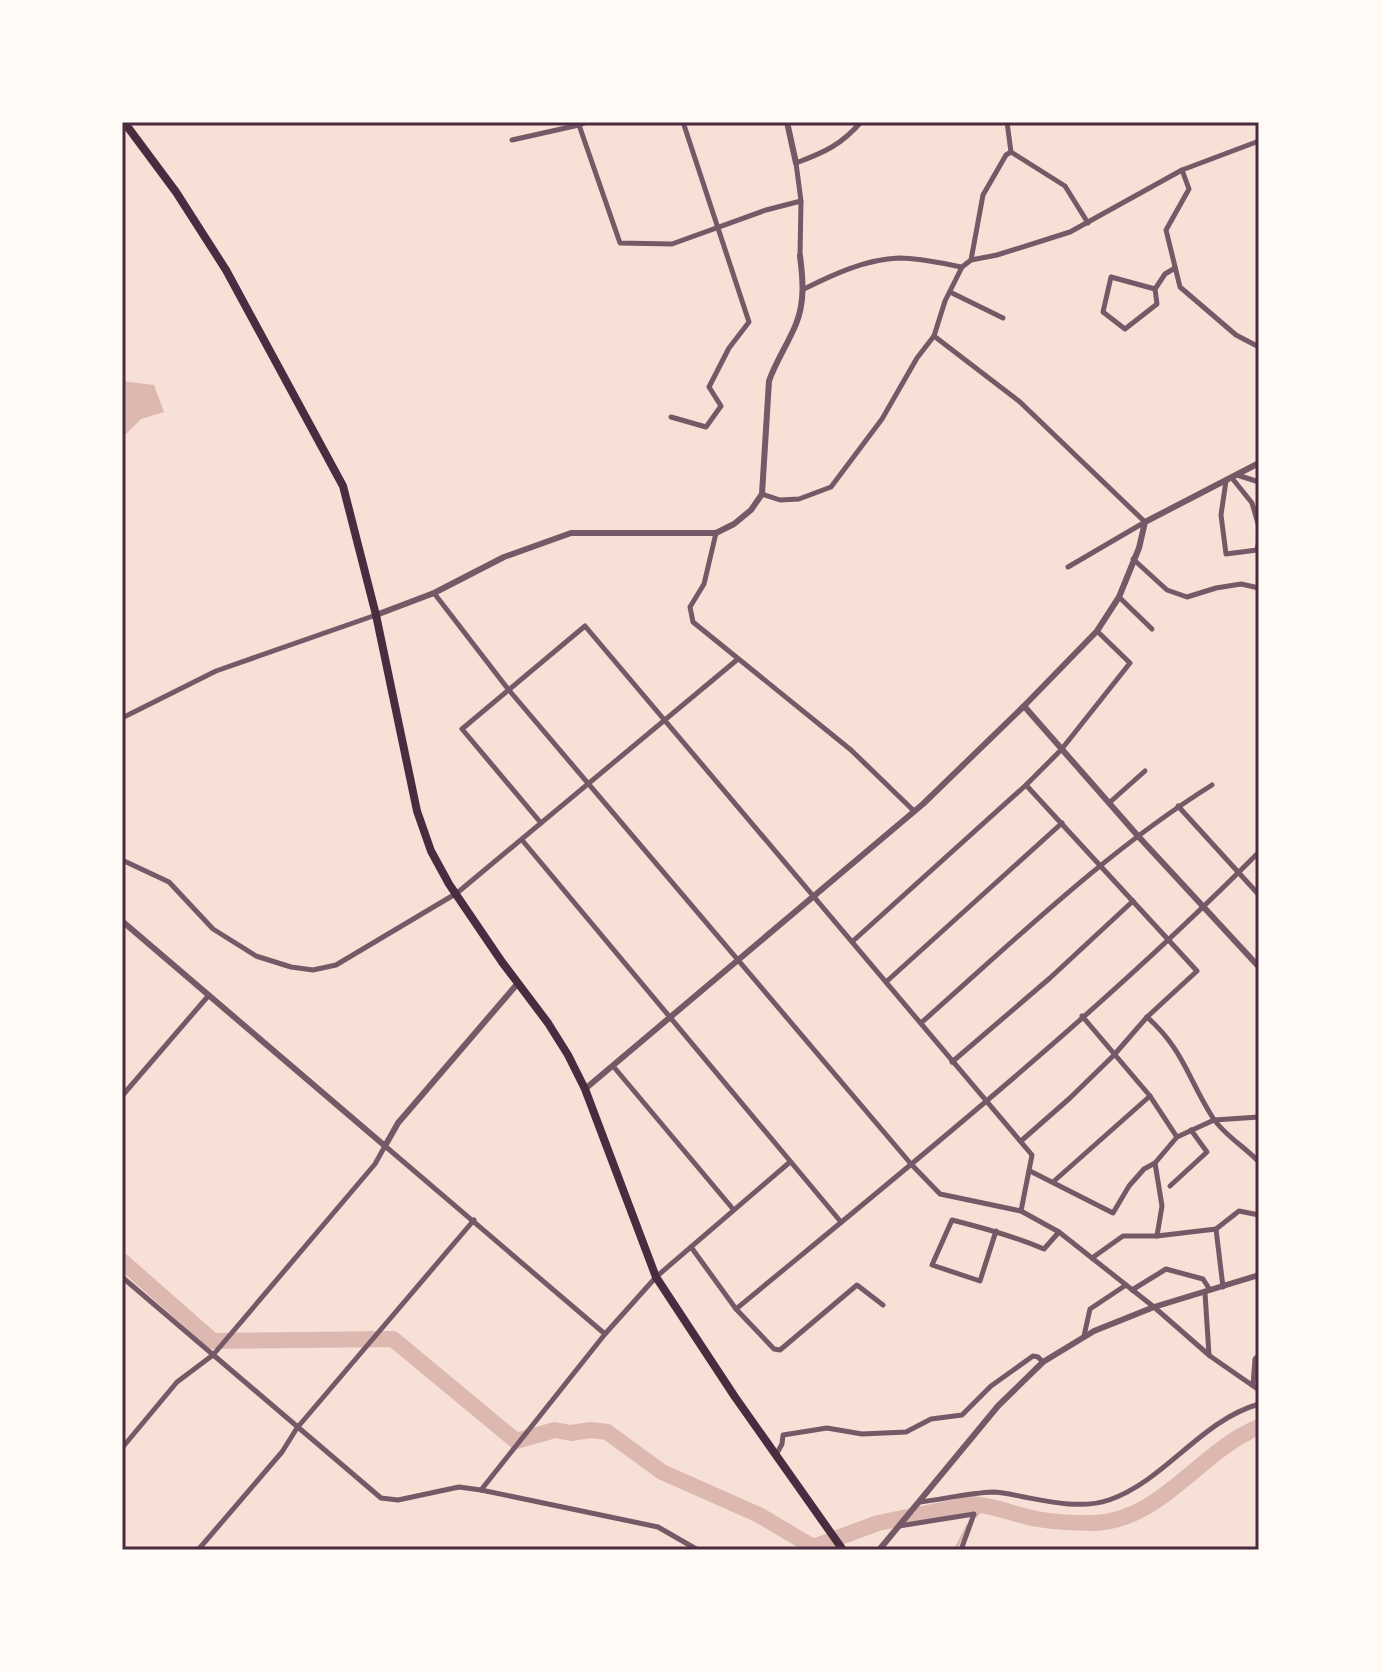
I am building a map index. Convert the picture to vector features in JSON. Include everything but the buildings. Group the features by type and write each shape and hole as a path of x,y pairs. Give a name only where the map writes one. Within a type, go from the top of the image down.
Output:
{"main road":[{"path":"124,122 176,192 226,270 343,486 376,615 417,811 431,851 548,1023 585,1089 656,1277 843,1550"}],"street":[{"path":"512,140 587,122"},
{"path":"671,417 706,427 721,406 709,387 729,348 749,322 683,122"},
{"path":"122,718 216,671 434,593 504,557 571,533 716,533 751,510 762,494 769,381 798,321 804,289 800,256 801,201 787,122"},
{"path":"796,163 826,152 845,140 861,122"},
{"path":"1007,122 1011,152"},
{"path":"579,125 620,243 672,244 801,201"},
{"path":"762,494 780,500 799,499 831,487 882,419 917,358 934,336 962,267 971,260 997,255 1088,223 1182,170 1259,141"},
{"path":"1011,152 1065,186 1088,223"},
{"path":"971,260 983,195 1006,155 1011,152"},
{"path":"1182,170 1189,189 1166,230 1180,287 1236,335 1259,347"},
{"path":"804,289 831,276 880,260 899,258 962,267"},
{"path":"1155,289 1111,277 1103,312 1125,329 1157,304 1155,289 1165,274 1175,268"},
{"path":"950,292 1003,318"},
{"path":"934,336 1020,402 1145,522"},
{"path":"1068,567 1145,522 1259,463"},
{"path":"1232,478 1259,482"},
{"path":"1232,478 1252,503 1259,527"},
{"path":"1232,478 1221,515 1226,554 1257,550 1259,540"},
{"path":"585,1089 914,811 1024,706 1097,631 1119,597 1139,548 1145,522"},
{"path":"716,533 704,584 690,607 693,622 851,750 914,811"},
{"path":"1133,559 1167,590 1187,597 1241,584 1259,588"},
{"path":"434,593 508,689 911,1164 940,1194 1021,1211 1059,1232 1210,1356 1256,1388"},
{"path":"1119,597 1152,629"},
{"path":"541,823 462,729 585,626 1032,1155 1021,1211"},
{"path":"853,941 1061,750 1130,663 1097,631"},
{"path":"122,860 177,888 213,929 256,956 313,970 336,965 457,893 738,659"},
{"path":"1024,706 1259,967"},
{"path":"1109,803 1145,771"},
{"path":"1021,1141 1114,1055 1147,1017 1197,971 1026,785"},
{"path":"921,1023 1099,864 1212,785"},
{"path":"1178,806 1259,895"},
{"path":"886,982 1062,823"},
{"path":"522,840 841,1222"},
{"path":"736,1309 986,1102 1168,939 1259,852"},
{"path":"952,1062 1133,901"},
{"path":"122,921 605,1334"},
{"path":"122,1448 177,1382 213,1355 375,1164 398,1123 518,983"},
{"path":"122,1096 209,995"},
{"path":"1082,1016 1150,1096 1177,1137"},
{"path":"1147,1017 1166,1034 1178,1051 1214,1120 1259,1162"},
{"path":"613,1066 733,1209"},
{"path":"1053,1182 1150,1096"},
{"path":"1030,1171 1113,1213 1129,1186 1144,1169 1155,1163 1177,1137 1214,1120 1259,1117"},
{"path":"1170,1186 1207,1152 1191,1130"},
{"path":"481,1490 522,1435 656,1277 790,1162"},
{"path":"1155,1163 1162,1206 1157,1236"},
{"path":"1092,1258 1123,1236 1157,1236 1216,1229 1239,1211 1259,1215"},
{"path":"198,1550 474,1220"},
{"path":"996,1231 980,1281 932,1265 952,1220 996,1231 1044,1249 1059,1232"},
{"path":"1216,1229 1223,1287"},
{"path":"691,1247 736,1309 774,1349 780,1350 857,1285 883,1305"},
{"path":"1132,1290 1166,1269 1203,1279 1208,1292 1210,1356"},
{"path":"879,1550 998,1406 1043,1362 1084,1337 1154,1307 1259,1275"},
{"path":"122,1277 381,1498 398,1500 459,1487 481,1490 658,1527 698,1550"},
{"path":"1084,1337 1090,1309 1126,1285"},
{"path":"1256,1388 1255,1359 1259,1355"},
{"path":"776,1455 783,1435 827,1428 862,1434 906,1432 931,1419 962,1415 991,1386 1025,1361 1033,1356 1043,1362"},
{"path":"920,1502 996,1492 1079,1504 1107,1501 1156,1473 1207,1430 1259,1404"},
{"path":"899,1526 974,1514 961,1550"}],"shaded area":[{"path":"122,381 154,385 164,412 141,419 122,438"}],"waterway":[{"path":"122,1261 213,1341 393,1339 516,1441 555,1430 607,1432 662,1472 759,1515 813,1547 878,1523 971,1504 1050,1521 1092,1523 1117,1520 1159,1499 1217,1452 1259,1427"},
{"path":"976,1516 985,1504"},
{"path":"955,1550 968,1525"}]}
